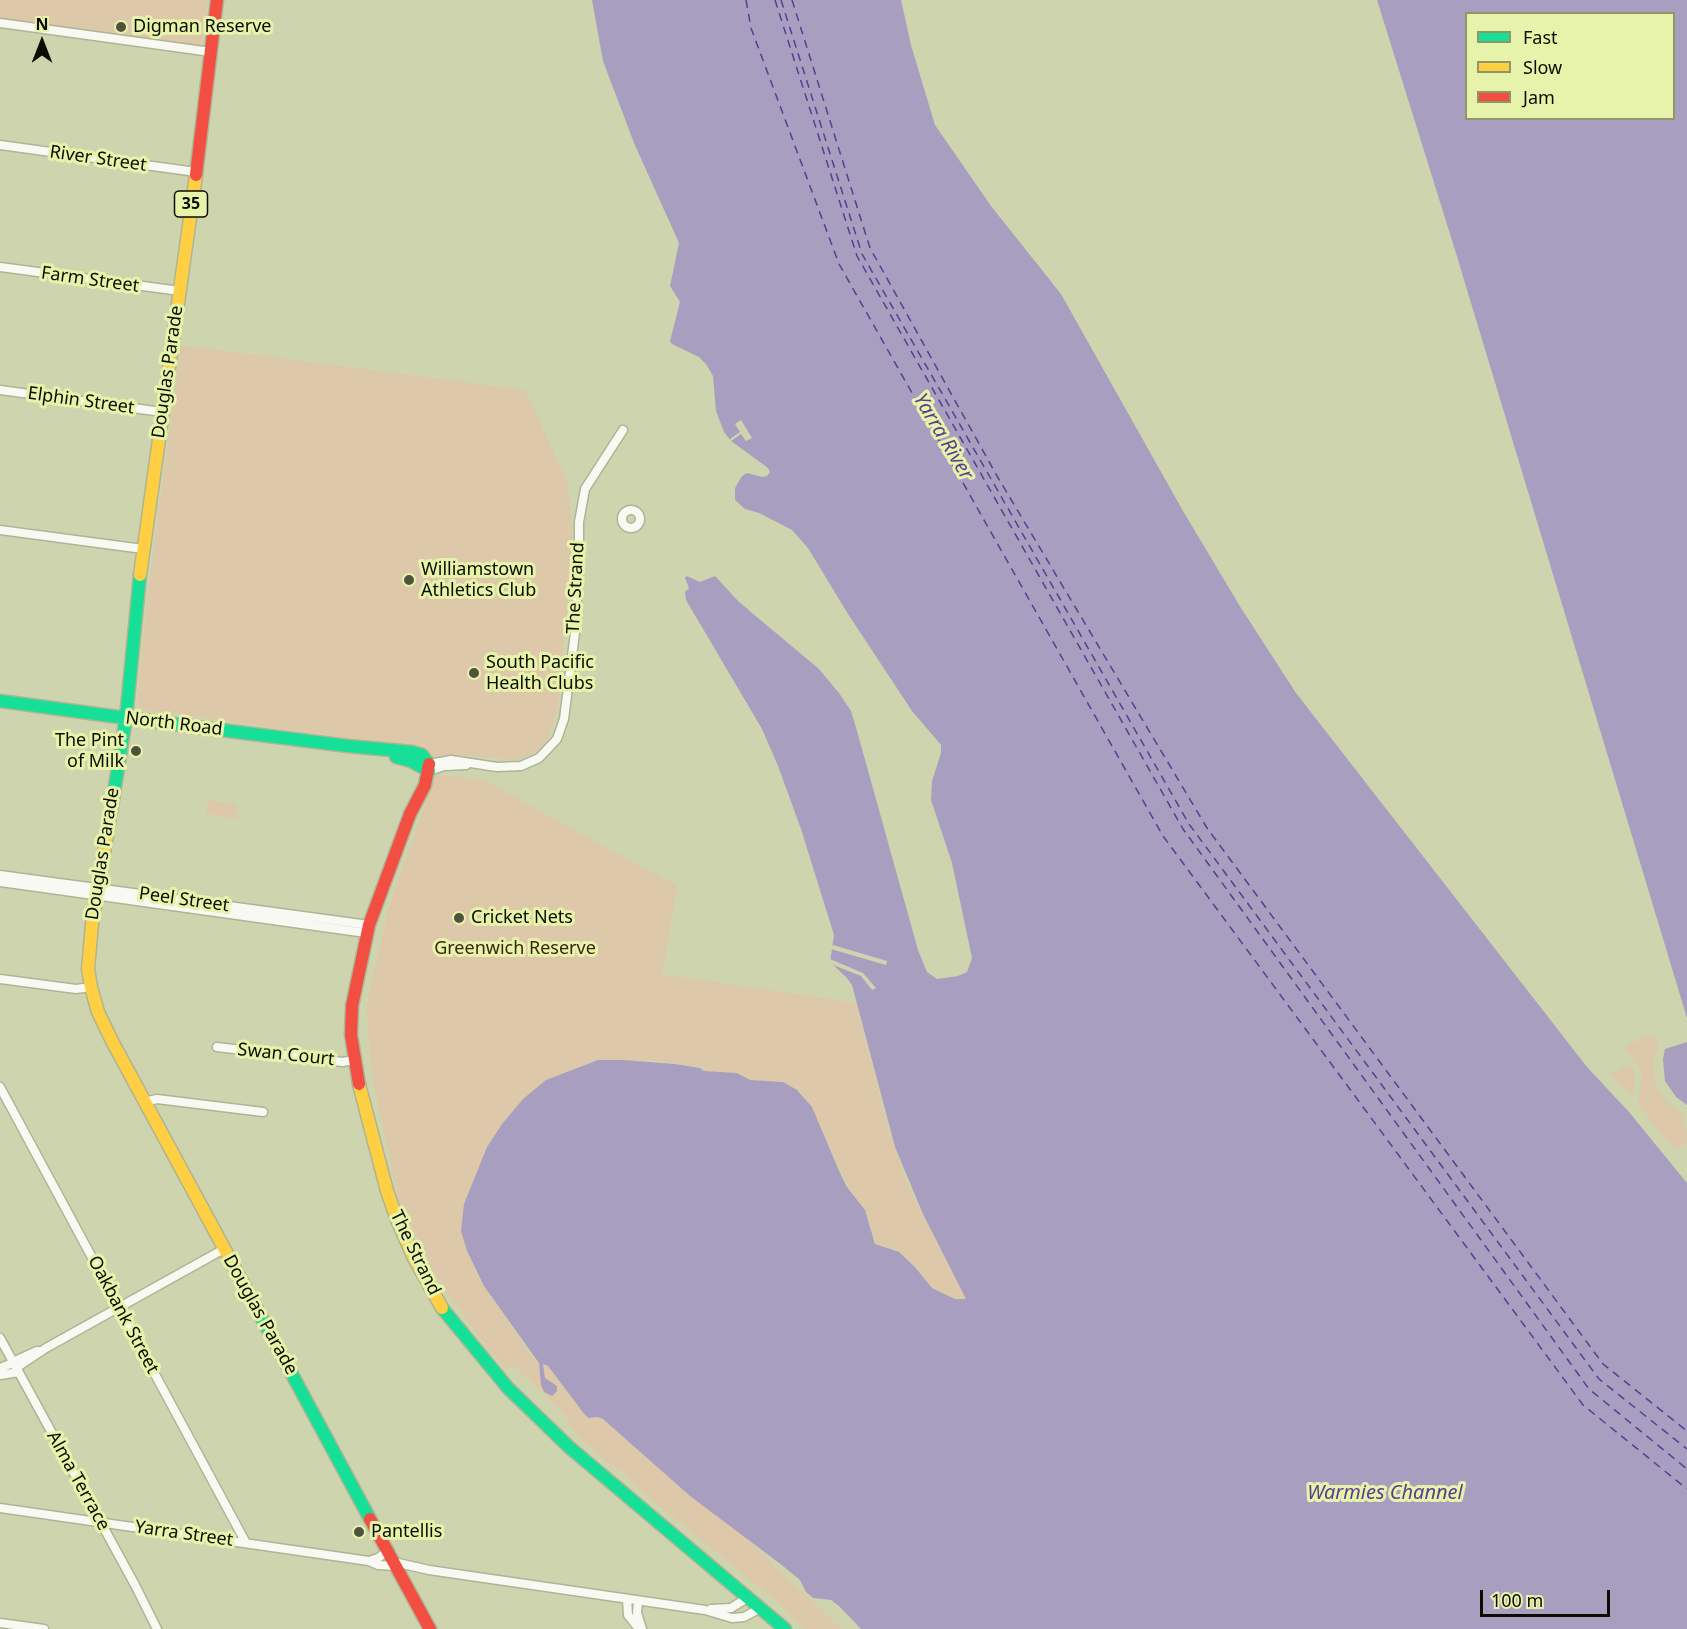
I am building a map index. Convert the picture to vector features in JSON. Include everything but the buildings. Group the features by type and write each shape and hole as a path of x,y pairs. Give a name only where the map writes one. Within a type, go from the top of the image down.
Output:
{"street":[{"name":"Douglas Parade","path":"217,0 180,291 143,549 126,718 88,951 91,987 98,1012 144,1102 430,1629"},
{"path":"0,24 211,52"},
{"name":"River Street","path":"0,145 196,172"},
{"name":"Farm Street","path":"0,267 180,291"},
{"name":"Elphin Street","path":"0,390 162,412"},
{"name":"The Strand","path":"623,430 585,489 579,522 576,625 564,718 559,735 549,750 528,764 503,767 451,760 426,767 423,790 410,814 367,929 352,1006 351,1035 354,1060 366,1114 394,1212 413,1256 440,1305 485,1361 534,1414 569,1447 728,1582 777,1629"},
{"path":"0,530 143,549"},
{"name":"North Road","path":"0,701 416,753 423,756 426,767"},
{"name":"Peel Street","path":"0,875 97,892"},
{"name":"Peel Street","path":"0,882 97,892 367,929"},
{"path":"0,979 76,990 91,987"},
{"name":"Swan Court","path":"217,1047 343,1062 354,1060"},
{"name":"Oakbank Street","path":"0,1087 246,1543"},
{"path":"144,1102 157,1100 263,1112"},
{"path":"0,1376 224,1249"},
{"name":"Alma Terrace","path":"0,1338 157,1627"},
{"path":"0,1368 15,1366"},
{"name":"Yarra Street","path":"0,1508 369,1561 378,1565 393,1560 429,1570 705,1610 737,1618 749,1616 751,1604 705,1610"},
{"path":"369,1561 378,1558 393,1560"},
{"path":"404,1581 414,1571 429,1570"},
{"path":"627,1599 628,1615 640,1629"},
{"path":"638,1601 637,1613 640,1629"},
{"name":"The Strand","path":"751,1604 785,1629"},
{"path":"0,1623 44,1629"}],"green space":[{"name":"Digman Reserve","path":"0,0 208,0 201,51 0,24"},
{"path":"181,345 525,390 568,483 573,549 558,705 550,735 537,751 513,760 464,755 437,757 422,748 143,710 137,704 151,566"},
{"name":"Greenwich Reserve","path":"436,774 483,780 677,886 662,974 856,1003 889,1130 906,1181 966,1299 955,1298 932,1288 915,1266 899,1251 876,1244 865,1209 848,1187 812,1107 803,1094 782,1082 750,1080 730,1071 727,1073 704,1071 702,1067 648,1060 647,1062 598,1060 546,1080 523,1099 502,1124 487,1147 464,1204 467,1251 475,1270 536,1362 548,1366 585,1415 589,1418 603,1419 690,1496 735,1528 842,1629 803,1629 777,1602 580,1439 562,1412 513,1365 507,1370 481,1340 431,1269 398,1199 372,1076 366,1008 389,906"},
{"path":"208,800 238,805 236,819 206,814"},
{"path":"1654,1033 1659,1048 1655,1053 1654,1065 1654,1077 1658,1091 1685,1117 1681,1123 1687,1128 1687,1142 1679,1149 1673,1147 1638,1105 1642,1071 1624,1048"},
{"path":"1628,1064 1634,1070 1633,1097 1610,1074 1610,1071 1616,1072"}],"water":[{"path":"592,0 901,0 911,45 935,125 991,206 1061,294 1183,511 1241,608 1296,693 1587,1067 1629,1112 1687,1183 1687,1629 861,1629 831,1600 813,1598 806,1592 800,1580 690,1496 603,1419 589,1418 585,1415 548,1366 543,1364 545,1378 557,1386 557,1391 552,1396 544,1392 539,1363 484,1286 467,1251 461,1231 464,1204 487,1147 523,1099 546,1080 598,1060 675,1064 700,1068 704,1071 737,1073 750,1080 783,1082 797,1090 812,1107 847,1187 865,1210 875,1244 899,1252 932,1288 955,1299 966,1299 923,1214 895,1147 852,985 830,962 834,935 801,829 778,766 762,729 686,600 685,592 689,588 685,578 687,576 700,582 715,576 739,602 819,669 851,711 918,950 927,972 937,979 958,976 967,972 972,958 952,863 931,800 932,781 941,753 941,745 912,711 808,548 792,530 759,513 745,509 735,500 735,488 742,476 747,473 762,477 767,476 770,472 768,468 731,441 724,432 716,411 713,376 706,364 699,357 670,341 680,302 670,286 679,243 634,143 603,61"},
{"path":"1377,0 1687,0 1687,1018 1455,250"},
{"path":"1687,1042 1687,1105 1676,1097 1665,1081 1663,1059 1665,1049"}],"pier":[{"path":"741,420 752,438 746,441 741,434 731,441 730,439 740,432 735,424"},
{"path":"833,945 887,961 886,965 831,949"},
{"path":"830,959 863,973 876,988 872,990 861,976 833,965"}],"ferry route":[{"path":"746,0 751,28 839,264 1163,836 1583,1405 1687,1489"},
{"path":"775,0 857,256 1183,829 1589,1389 1687,1469"},
{"path":"781,0 862,254 1189,824 1599,1379 1687,1449"},
{"path":"792,0 870,248 997,476 1207,828 1603,1364 1687,1431"}],"traffic: fast":[{"path":"0,701 126,718 140,575"},
{"path":"113,799 126,718 412,752 422,755 429,764"},
{"path":"396,757 411,761 429,771"},
{"path":"238,1274 370,1519"},
{"path":"442,1308 508,1388 569,1447 785,1629"}],"traffic: slow":[{"path":"140,575 196,175"},
{"path":"113,799 92,924 88,969 91,987 98,1012 112,1041 238,1274"},
{"path":"359,1084 387,1191 398,1222 413,1256 442,1308"}],"traffic: jam":[{"path":"196,175 217,0"},
{"path":"359,1084 351,1035 352,1006 369,925 410,814 425,785 429,764"},
{"path":"370,1519 430,1629"}],"place":[{"name":"Digman Reserve","path":"121,27"},
{"name":"Williamstown Athletics Club","path":"409,580"},
{"name":"South Pacific Health Clubs","path":"474,673"},
{"name":"The Pint of Milk","path":"136,751"},
{"name":"Cricket Nets","path":"459,918"},
{"name":"Pantellis","path":"359,1532"}],"water label":[{"name":"Yarra River","path":"943,437"},
{"name":"Warmies Channel","path":"1385,1493"}]}
